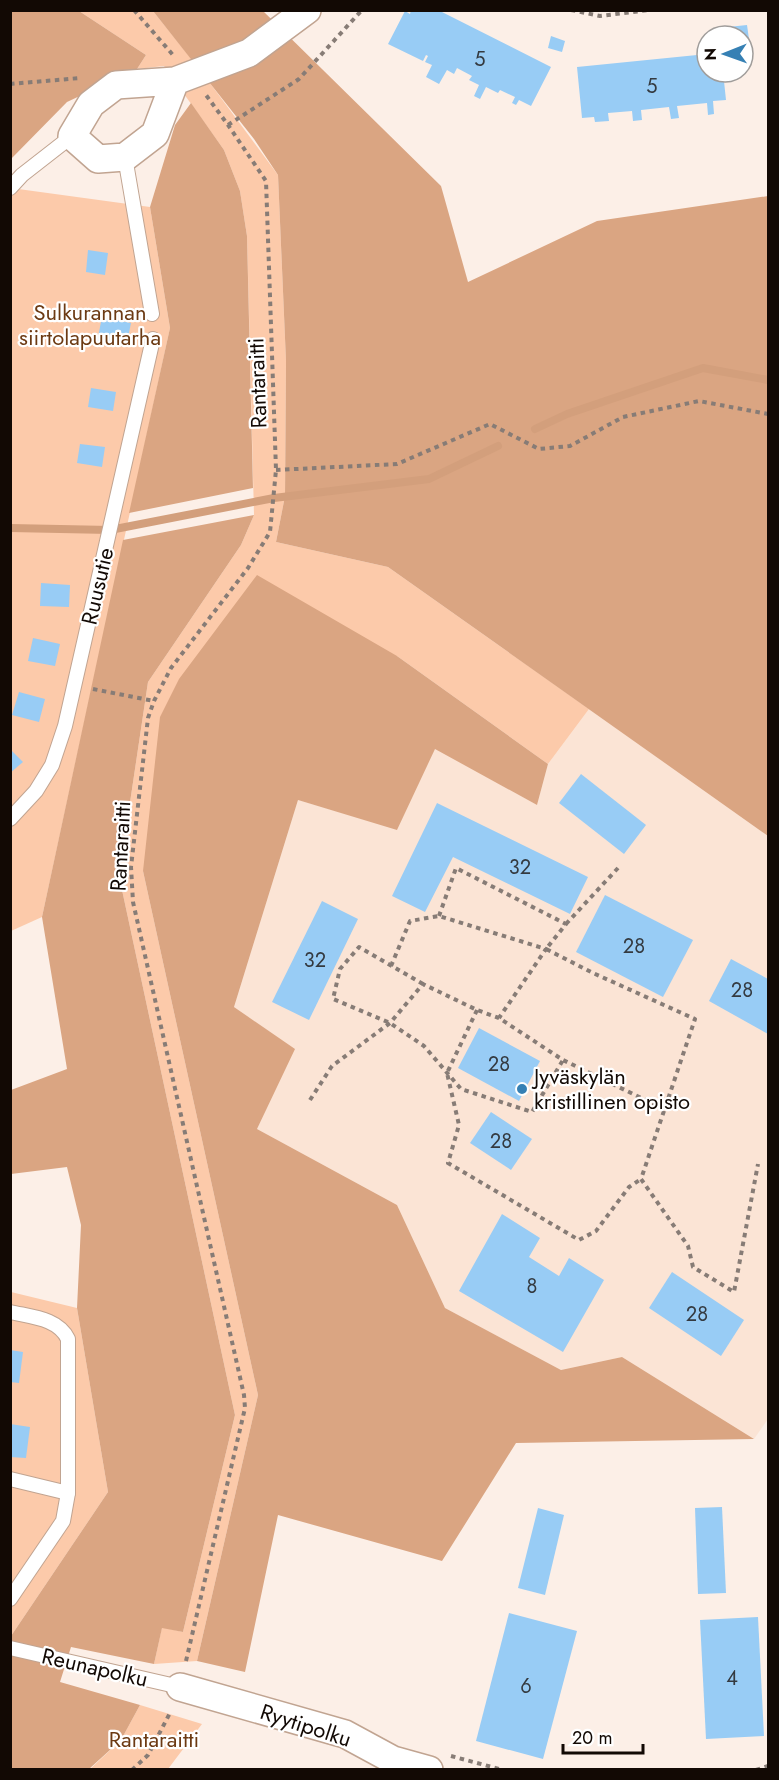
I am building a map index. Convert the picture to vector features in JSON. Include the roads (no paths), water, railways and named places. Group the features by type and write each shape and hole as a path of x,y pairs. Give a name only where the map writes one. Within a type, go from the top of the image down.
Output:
{"street":[{"path":"183,78 155,134 125,157 98,159 72,136 91,104 116,85 183,78 249,53 307,10"},
{"name":"Ryytipolku","path":"180,1687 345,1734 393,1760 429,1770"}],"lane":[{"path":"10,188 22,175 72,136"},
{"path":"125,157 152,314"},
{"name":"Ruusutie","path":"10,819 36,791 52,765 65,726 153,339"},
{"path":"10,1312 58,1325 68,1339 68,1493 63,1521 10,1599"},
{"path":"10,1479 68,1493"},
{"name":"Reunapolku","path":"10,1648 180,1687"}],"waterway":[{"path":"535,429 567,414 703,368 768,380"},
{"path":"10,528 110,530 274,498 429,479 498,446"}],"place":[{"name":"Jyväskylän kristillinen opisto","path":"522,1089"}],"park label":[{"name":"Sulkurannan siirtolapuutarha","path":"90,324"},
{"name":"Rantaraitti","path":"154,1739"}]}
